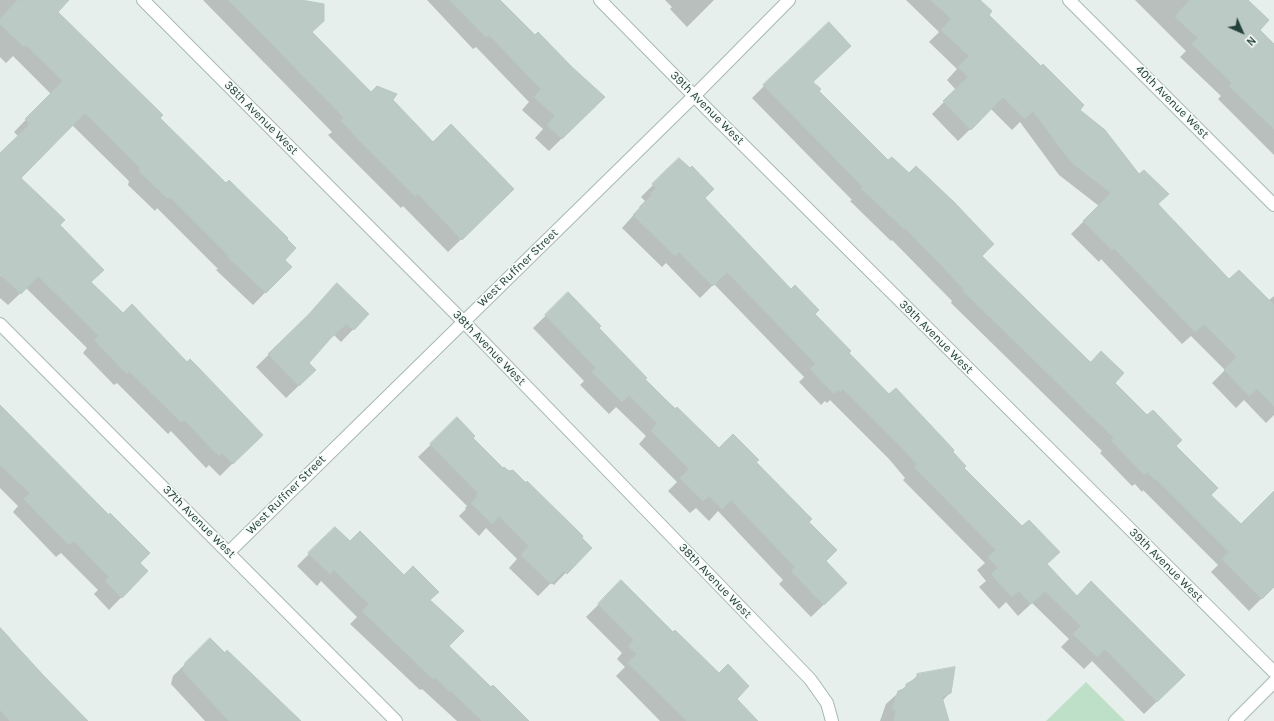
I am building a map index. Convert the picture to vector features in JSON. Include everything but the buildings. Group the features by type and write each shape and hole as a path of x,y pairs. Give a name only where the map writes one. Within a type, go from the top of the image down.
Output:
{"street":[{"name":"38th Avenue West","path":"143,0 463,321 810,679 827,703 832,721"},
{"name":"39th Avenue West","path":"600,0 694,96 1274,672"},
{"name":"West Ruffner Street","path":"229,552 694,96 789,0"},
{"name":"40th Avenue West","path":"1069,0 1274,205"},
{"name":"37th Avenue West","path":"0,324 396,721"},
{"path":"1235,721 1274,682"}],"green space":[{"path":"1086,682 1125,721 1046,721"}]}
